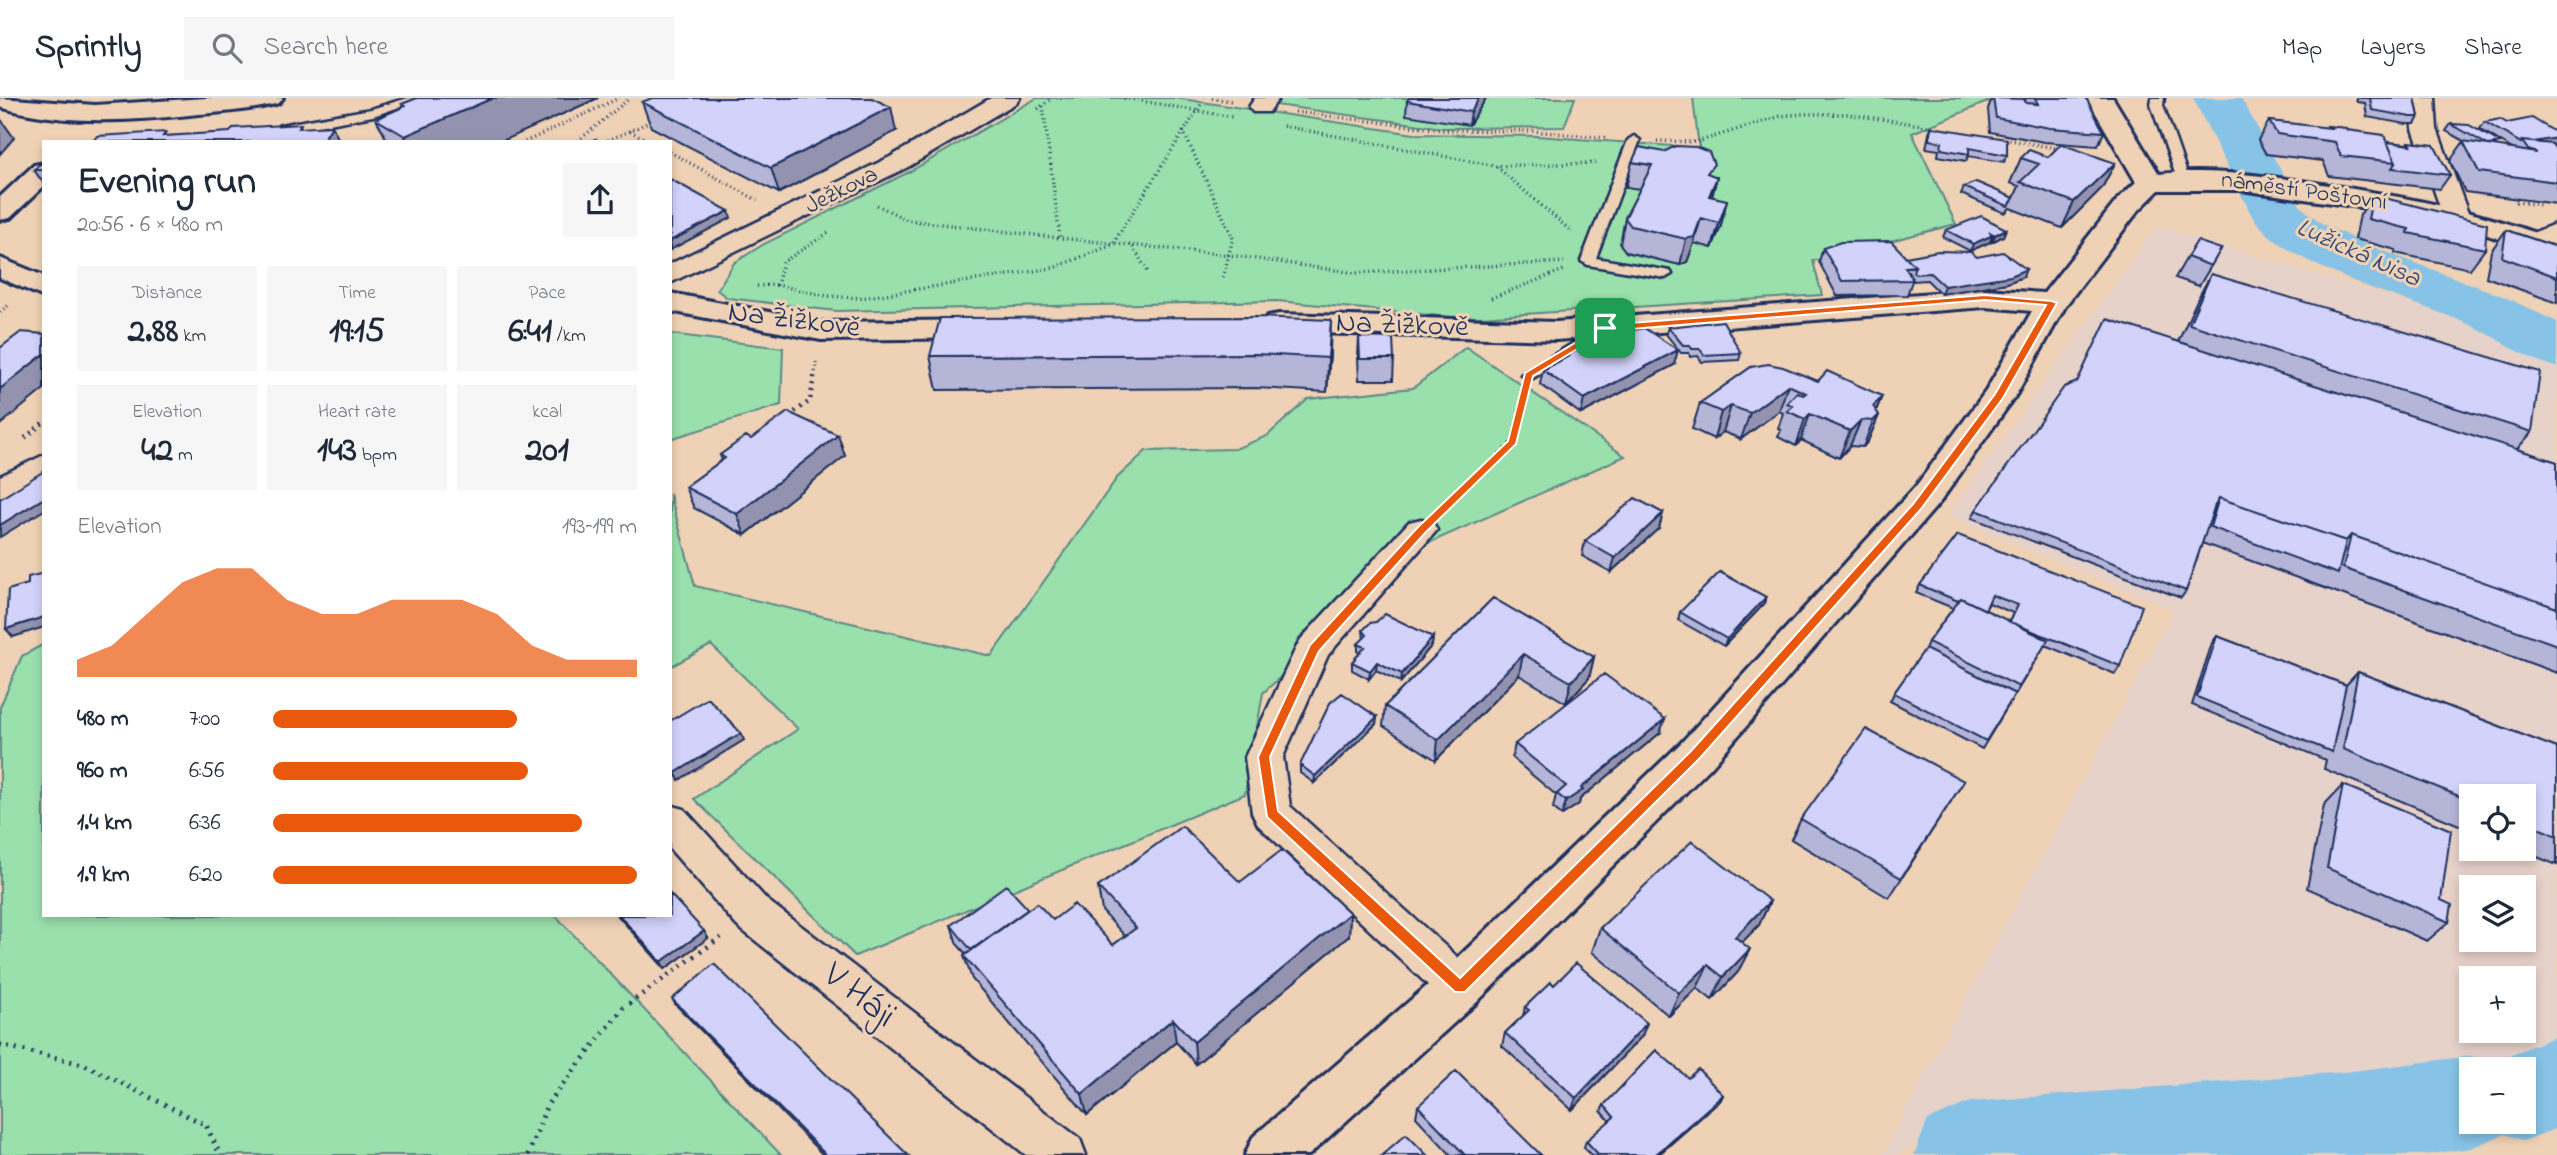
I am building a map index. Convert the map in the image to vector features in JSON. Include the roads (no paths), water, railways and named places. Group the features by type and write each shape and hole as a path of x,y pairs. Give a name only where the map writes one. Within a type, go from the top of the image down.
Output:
{"street":[{"path":"0,99 18,106 111,112 270,98"},
{"name":"Ježkova","path":"672,274 899,162 1009,98"},
{"path":"1272,1155 1460,987 1696,755 1917,507 2000,396 2052,303 2128,205 2151,183 2100,98"},
{"path":"2423,98 2425,129 2456,216"},
{"path":"86,134 111,112"},
{"path":"0,212 42,173"},
{"name":"náměstí Poštovní","path":"2151,183 2183,179 2290,187 2456,216 2549,241"},
{"path":"1,269 42,287"},
{"name":"Na Žižkově","path":"1252,322 1556,331 1985,298 2052,303"},
{"name":"Na Žižkově","path":"672,302 821,331 899,337 1021,328"},
{"path":"0,490 42,466"},
{"path":"1421,530 1314,648 1264,757 1272,813 1460,987"},
{"name":"V Háji","path":"672,823 752,913 1063,1155"}],"lane":[{"path":"269,132 373,112 420,98"},
{"path":"2158,98 2157,105 2183,179"},
{"path":"1634,140 1590,255 1665,274"},
{"path":"1528,375 1605,328"}],"waterway":[{"name":"Lužická Nisa","path":"2217,98 2279,216 2304,236 2345,256 2484,309 2536,335 2557,349"},
{"name":"Lužická Nisa","path":"2536,1090 2557,1082"},
{"name":"Lužická Nisa","path":"1963,1155 1970,1151 2345,1119 2459,1104"}]}
